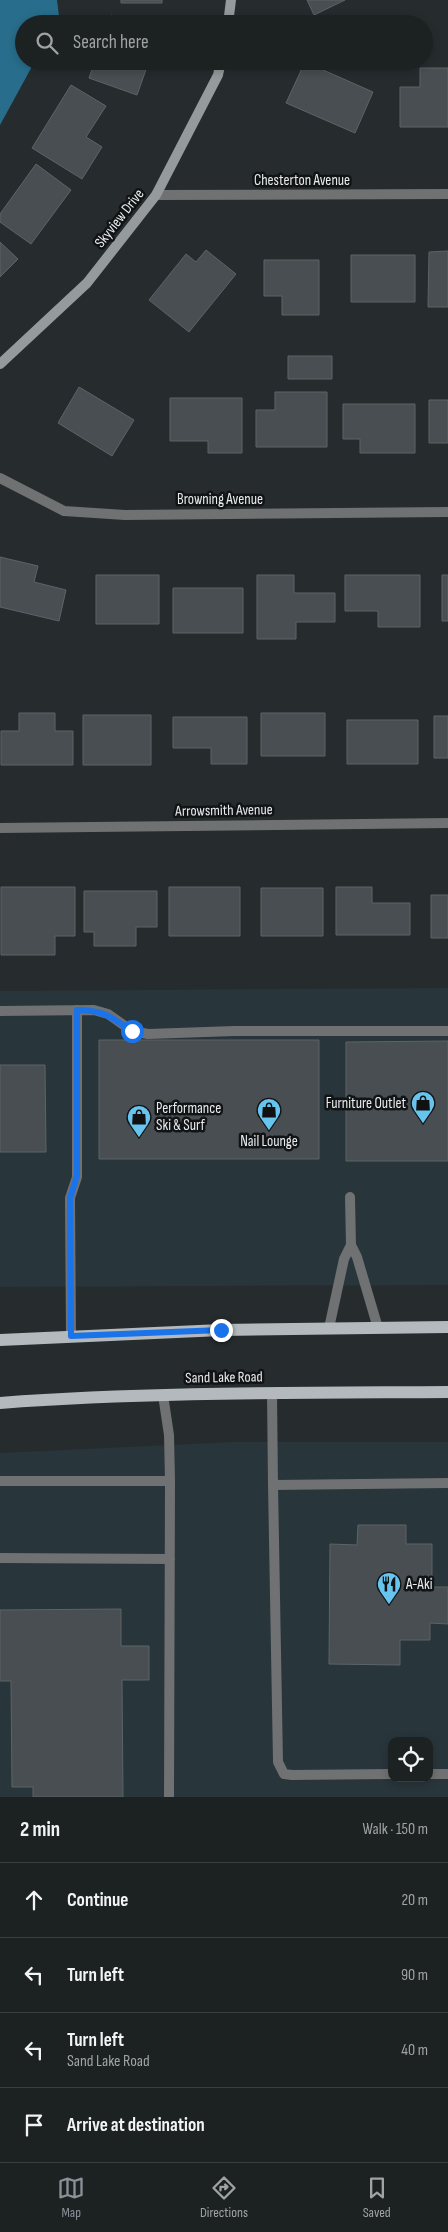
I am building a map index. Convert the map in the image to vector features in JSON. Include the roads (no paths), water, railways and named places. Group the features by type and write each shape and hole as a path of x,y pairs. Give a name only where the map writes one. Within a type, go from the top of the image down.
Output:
{"main road":[{"path":"0,1340 329,1328 448,1327"},
{"name":"Sand Lake Road","path":"0,1403 79,1397 448,1392"}],"street":[{"path":"229,15 231,0"},
{"name":"Skyview Drive","path":"0,364 87,284 156,195 219,70"},
{"name":"Chesterton Avenue","path":"156,195 448,194"},
{"name":"Browning Avenue","path":"0,478 64,511 125,515 448,512"},
{"name":"Arrowsmith Avenue","path":"0,828 448,823"},
{"path":"71,1336 70,1198 77,1176 77,1010"},
{"path":"0,1011 94,1010 108,1014 132,1031 148,1034 234,1031 448,1031"},
{"path":"329,1328 344,1259 351,1245 350,1198"},
{"path":"351,1245 358,1256 378,1328"},
{"path":"272,1393 278,1762 284,1774 292,1775 388,1774"},
{"path":"163,1395 169,1434 170,1482 169,1797"},
{"path":"0,1481 170,1482"},
{"path":"273,1485 448,1483"},
{"path":"0,1558 170,1559"},
{"path":"433,1774 448,1774"}],"water":[{"path":"0,0 57,0 59,15 15,15 15,70 30,70 0,125"}],"place":[{"name":"Furniture Outlet","path":"423,1124"},
{"name":"Nail Lounge","path":"269,1131"},
{"name":"Performance Ski & Surf","path":"139,1138"},
{"name":"A-Aki","path":"389,1605"}]}
